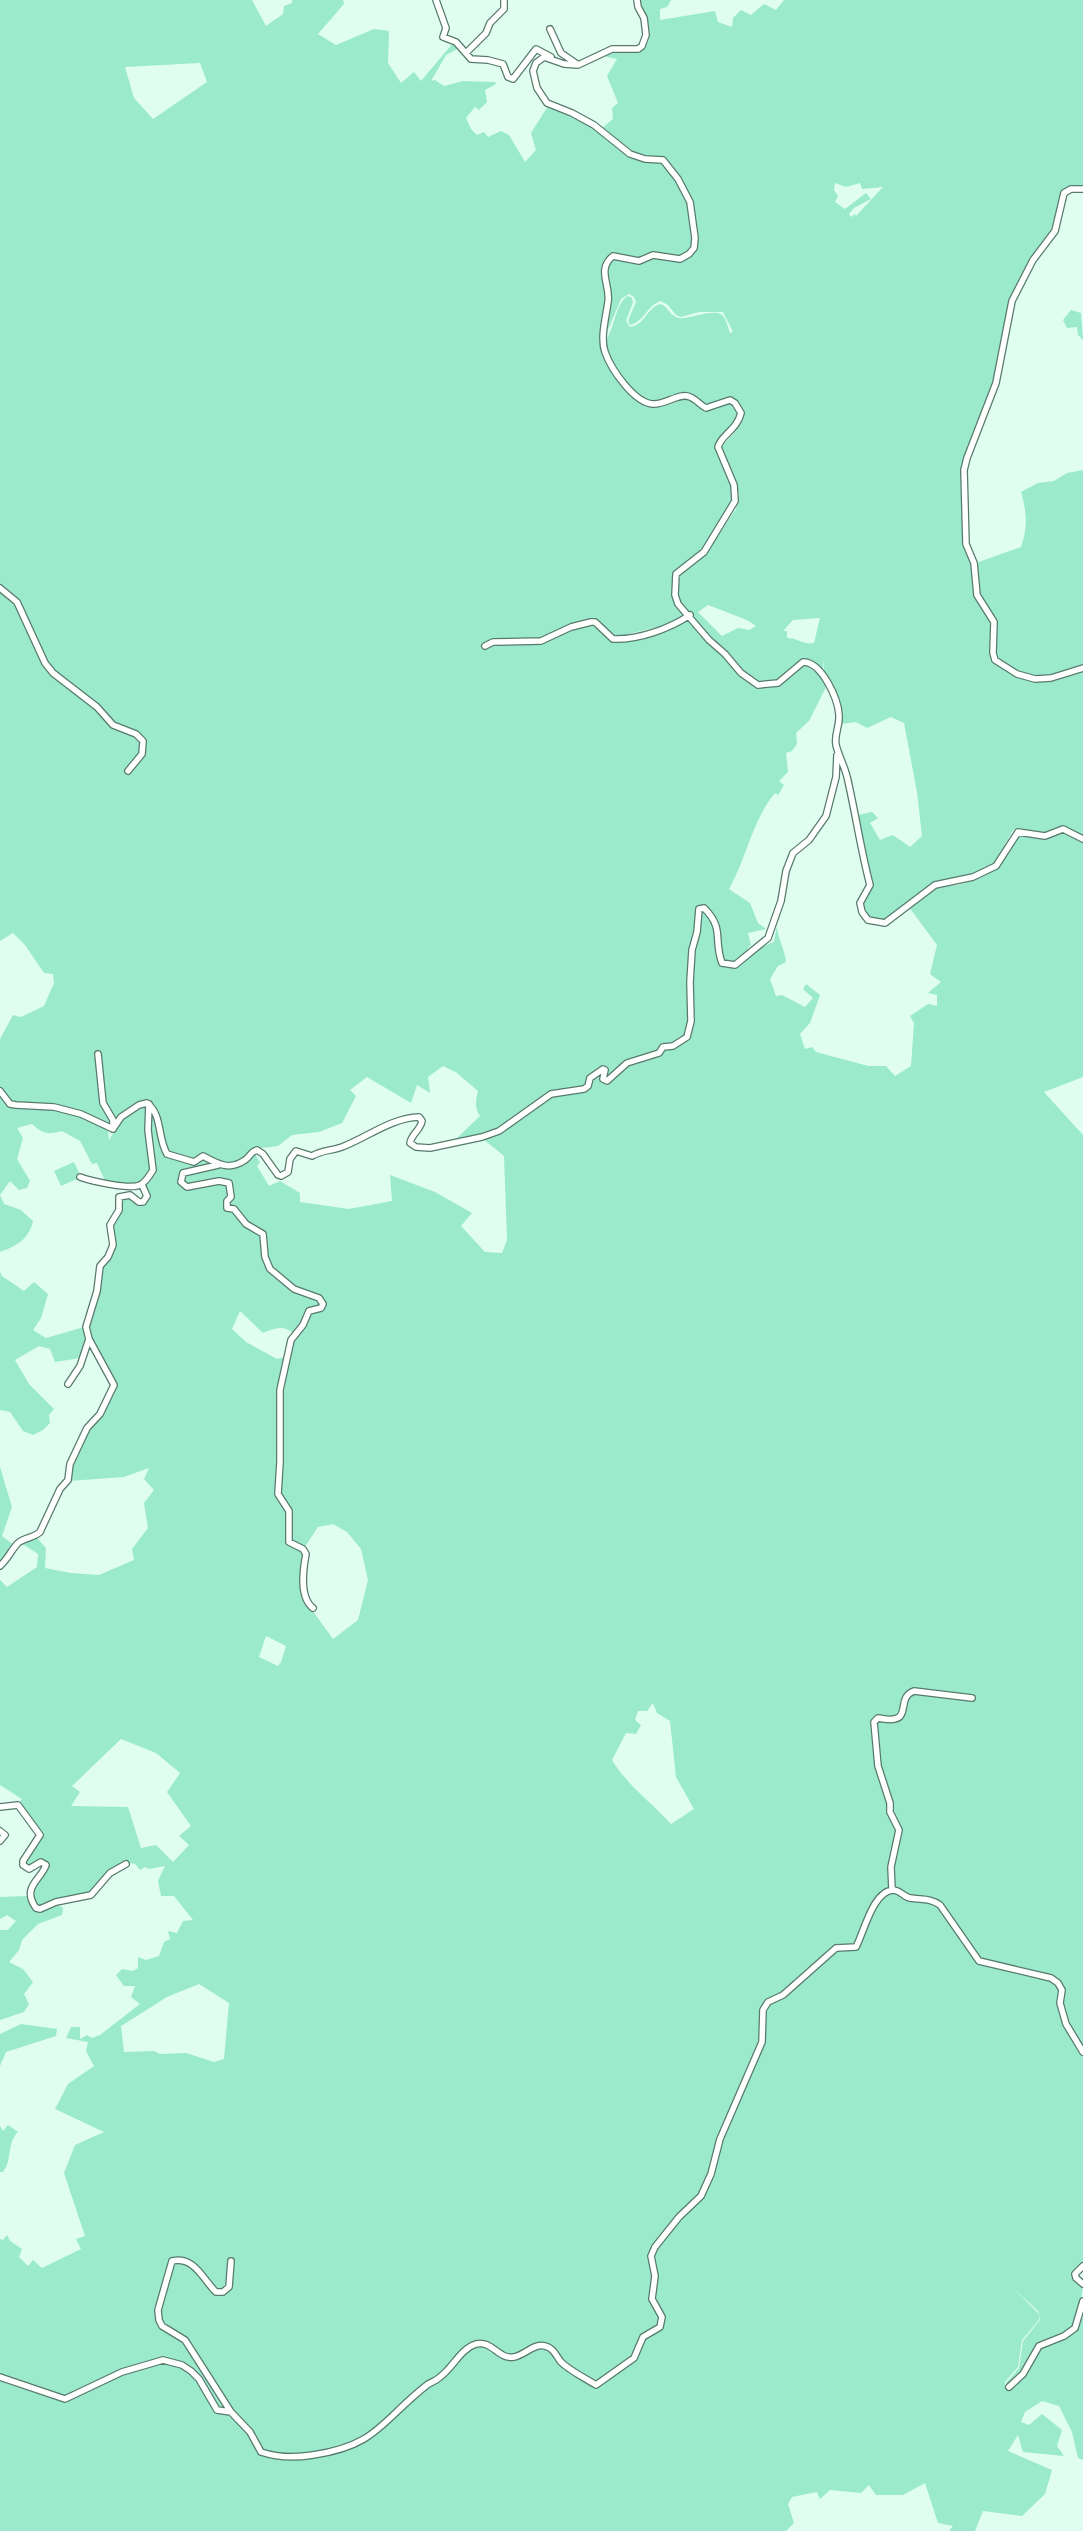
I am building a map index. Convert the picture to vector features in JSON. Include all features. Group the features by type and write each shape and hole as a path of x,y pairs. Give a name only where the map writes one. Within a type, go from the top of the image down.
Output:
{"street":[{"path":"436,0 446,28 442,37 456,42 471,60 488,60 503,64 508,77 512,79 536,49 564,64 578,64 612,49 638,49 642,46 646,35 644,18 638,7 637,0"},
{"path":"466,53 486,33 490,23 504,8 504,0"},
{"path":"550,30 560,53 578,64"},
{"path":"313,1608 308,1604 304,1594 306,1554 303,1549 289,1542 289,1511 278,1494 280,1390 291,1340 309,1311 314,1308 321,1308 324,1304 319,1298 294,1288 270,1269 265,1257 263,1234 246,1224 234,1209 227,1208 227,1200 231,1197 229,1183 219,1181 190,1187 181,1182 183,1173 218,1165 233,1166 247,1159 251,1152 257,1150 263,1154 278,1175 282,1176 288,1172 290,1159 296,1151 312,1156 320,1150 341,1147 372,1130 419,1117 422,1121 420,1129 413,1134 410,1143 416,1147 430,1148 482,1137 499,1131 551,1094 584,1089 588,1086 590,1078 603,1069 605,1070 603,1079 607,1081 627,1062 659,1053 663,1048 684,1040 691,1021 690,982 699,909 704,908 714,918 719,931 719,956 722,963 736,965 768,938 781,901 786,871 792,853 809,840 826,816 836,777 835,735 839,718 838,707 820,671 808,662 803,662 778,682 758,685 741,672 725,654 708,640 690,615 678,604 675,586 676,574 704,552 733,508 736,493 718,447 719,442 734,429 741,413 736,403 730,400 706,408 685,395 652,404 642,400 625,387 604,352 609,297 604,277 605,266 613,256 639,261 653,255 680,259 689,254 694,248 695,238 690,202 681,185 663,160 644,159 630,154 594,125 572,113 547,104 534,80 534,67 544,57 554,59"},
{"path":"1083,189 1071,189 1064,194 1055,230 1033,260 1018,286 1012,301 996,383 971,442 964,470 966,544 974,563 977,595 994,622 992,653 995,660 1017,674 1035,680 1083,668"},
{"path":"0,588 18,602 45,663 53,673 97,707 113,725 136,734 143,741 142,754 128,771"},
{"path":"485,646 492,642 541,641 586,622 595,622 613,639 655,633 675,625 690,615"},
{"path":"836,745 848,779 870,886 860,903 862,912 868,920 884,923 935,885 986,873 1002,859 1018,832 1045,836 1063,830 1083,840"},
{"path":"98,1054 103,1103 113,1120 113,1129"},
{"path":"0,1091 10,1104 16,1106 54,1107 81,1114 113,1129"},
{"path":"150,1104 157,1114 161,1144 167,1154 194,1162 203,1156 218,1165"},
{"path":"113,1129 121,1117 133,1108 139,1105 150,1104"},
{"path":"80,1177 92,1181 134,1187 142,1185 154,1170 148,1130 150,1104"},
{"path":"0,1566 11,1556 20,1541 36,1536 40,1532 60,1489 68,1480 70,1464 87,1428 100,1414 112,1392 112,1380 89,1339 86,1327 87,1316 97,1291 100,1266 108,1257 113,1245 110,1225 119,1210 119,1197 130,1195 139,1202 146,1199 147,1196 142,1185"},
{"path":"68,1384 80,1366 89,1339"},
{"path":"892,1890 891,1867 899,1830 890,1812 890,1803 878,1766 874,1722 878,1718 896,1720 901,1717 904,1713 905,1698 908,1693 914,1691 972,1698"},
{"path":"0,1807 18,1805 40,1835 23,1861 23,1865 29,1869 41,1862 46,1865 32,1886 31,1896 36,1908 40,1909 56,1902 92,1895 110,1873 126,1864"},
{"path":"0,1830 5,1835 0,1841"},
{"path":"892,1890 908,1898 931,1899 940,1905 979,1961 1051,1978 1058,1983 1062,1990 1060,2002 1066,2024 1083,2052"},
{"path":"231,2262 229,2287 223,2292 216,2292 203,2273 194,2266 178,2260 172,2261 158,2310 159,2320 162,2326 185,2340 231,2412 250,2432 261,2452 285,2458 331,2452 357,2444 374,2434 428,2385 441,2377 467,2349 475,2344 483,2343 491,2346 508,2357 515,2357 538,2346 546,2346 554,2351 561,2362 596,2385 634,2358 643,2337 660,2327 662,2318 652,2299 651,2291 655,2276 650,2256 655,2246 679,2217 701,2196 711,2174 720,2139 762,2042 763,2010 768,2002 783,1994 836,1948 852,1949 856,1947 876,1901 892,1890"},
{"path":"1083,2266 1075,2274 1076,2278 1083,2284"},
{"path":"1009,2387 1023,2374 1039,2346 1064,2336 1075,2328 1083,2301"},
{"path":"0,2377 65,2400 122,2372 155,2362 172,2361 182,2365 199,2379 217,2410 231,2412"}],"green space":[{"path":"0,0 252,0 266,26 283,14 284,6 292,3 292,0 343,0 344,4 318,34 336,45 374,29 389,31 388,63 401,83 414,72 421,81 453,43 459,48 446,55 431,81 435,80 444,86 463,81 495,82 496,84 485,90 487,102 479,110 475,107 466,118 471,129 477,135 484,132 488,137 501,131 509,135 525,162 536,150 531,133 548,106 593,128 629,156 662,163 682,191 690,213 692,247 679,256 653,252 632,258 616,253 605,259 601,269 606,302 601,342 606,361 619,382 635,399 644,404 660,407 685,399 692,401 702,409 710,410 727,403 731,404 738,413 734,423 719,438 715,447 731,486 732,500 702,551 673,573 673,595 686,616 674,623 616,637 655,635 688,618 707,643 723,656 739,675 758,688 780,685 804,665 818,673 826,687 809,721 796,733 797,744 792,751 786,753 788,772 779,781 784,785 778,795 775,793 761,815 729,889 750,903 758,923 766,929 748,933 751,945 748,948 748,953 735,963 723,961 716,921 705,906 701,906 696,911 689,1021 685,1036 659,1050 626,1061 606,1080 606,1068 584,1087 551,1092 498,1130 454,1141 480,1116 476,1107 478,1091 457,1073 443,1066 428,1077 430,1093 417,1085 411,1103 367,1077 350,1090 356,1096 342,1123 319,1132 292,1135 278,1146 254,1149 246,1158 233,1165 218,1164 211,1159 193,1160 168,1152 158,1113 148,1101 116,1124 105,1103 100,1057 101,1103 111,1121 111,1127 82,1113 11,1102 0,1089 0,1039 13,1015 21,1017 44,1006 54,983 53,974 44,973 25,945 13,933 0,941 0,590 16,603 43,663 73,689 46,662 19,601 0,586","holes":["200,63 207,82 153,119 134,98 125,67","97,709 114,724 144,740 144,750 137,763 127,774 125,772 141,753 141,742 135,736 106,721"]},
{"path":"640,0 671,0 667,7 660,9 660,20 715,11 718,22 732,27 733,18 741,10 751,15 764,4 776,10 784,0 1083,0 1083,187 1062,193 1054,230 1031,259 1010,300 994,382 965,458 964,544 973,564 976,596 992,623 990,640 994,661 1035,681 1083,670 1083,836 1063,827 1045,833 1020,828 1013,830 994,864 972,875 934,883 886,918 879,921 868,914 863,903 872,888 858,815 872,812 878,818 870,823 880,840 893,835 910,847 922,836 917,792 904,723 891,717 867,728 856,722 841,724 840,706 824,671 823,658 823,670 813,662 803,659 777,680 759,682 743,670 727,652 711,640 681,603 678,594 679,575 706,554 736,509 739,493 721,447 736,431 744,413 738,402 727,397 709,405 689,393 678,394 657,402 646,400 632,389 614,365 606,348 617,311 628,296 632,298 633,302 626,321 630,327 635,326 652,309 661,304 679,318 718,313 725,318 730,333 733,332 723,312 699,312 681,317 676,315 668,305 661,301 652,306 639,321 630,325 628,321 636,302 634,297 629,294 621,299 607,332 612,297 606,277 611,261 617,259 639,264 653,257 681,262 695,252 698,242 690,197 683,180 672,165 665,158 645,156 632,151 602,128 613,119 612,108 618,103 607,76 617,59 603,56 638,50 648,42 647,19","holes":["835,183 846,187 860,183 862,189 883,187 856,216 855,214 851,217 849,214 854,208 871,199 866,193 845,209 835,202 838,196 834,190","708,605 747,620 756,626 749,630 738,628 722,636 698,612","820,618 814,643 787,638 787,631 783,631 793,620"]},
{"path":"1071,310 1081,313 1083,340 1078,335 1077,327 1067,328 1063,320"},
{"path":"1083,470 1083,666 1051,676 1035,678 1018,673 997,659 994,653 996,627 979,595 976,563 1021,547 1026,520 1021,492 1038,483 1054,481 1067,473"},
{"path":"1063,832 1083,843 1083,1077 1044,1092 1083,1135 1083,2049 1067,2023 1062,2002 1064,1990 1059,1982 1052,1977 980,1959 941,1904 931,1898 909,1896 894,1889 893,1867 900,1830 892,1811 892,1803 880,1765 876,1721 899,1720 904,1713 907,1699 914,1693 951,1699 972,1700 973,1698 913,1690 906,1695 900,1716 896,1718 878,1717 872,1722 876,1766 889,1804 888,1812 897,1830 890,1866 890,1889 875,1900 855,1946 835,1947 782,1993 767,2001 761,2009 760,2041 719,2139 711,2170 700,2195 678,2216 649,2255 653,2276 650,2300 660,2317 658,2326 641,2336 633,2357 596,2383 562,2361 555,2350 547,2345 537,2344 515,2355 508,2355 492,2345 483,2342 475,2343 466,2347 440,2376 427,2384 373,2433 356,2443 331,2451 286,2457 262,2451 258,2447 252,2432 232,2411 186,2339 163,2325 160,2310 168,2280 165,2279 157,2309 157,2321 161,2327 184,2342 228,2410 215,2406 194,2372 186,2366 169,2359 128,2368 65,2398 0,2375 0,2239 3,2240 7,2235 10,2241 22,2249 19,2257 28,2266 33,2260 42,2268 81,2249 76,2239 85,2236 64,2173 75,2145 104,2132 55,2109 68,2084 94,2066 86,2051 88,2042 66,2038 71,2027 80,2027 80,2039 87,2035 92,2038 100,2035 140,2004 131,1997 135,1986 124,1986 116,1975 122,1969 133,1971 138,1968 138,1957 146,1960 159,1956 164,1942 170,1939 168,1931 177,1933 183,1921 193,1920 174,1896 161,1896 158,1881 165,1866 149,1869 145,1867 140,1870 135,1864 125,1862 109,1871 91,1894 37,1906 33,1899 33,1889 48,1865 43,1860 29,1867 25,1861 42,1835 19,1803 22,1799 0,1785 0,1580 7,1587 37,1567 38,1554 21,1543 37,1538 46,1548 45,1568 71,1573 99,1575 134,1560 132,1549 148,1528 144,1503 154,1490 144,1479 149,1468 124,1477 69,1481 83,1438 102,1412 116,1385 91,1338 88,1327 99,1291 102,1267 110,1258 114,1245 112,1225 120,1211 121,1198 129,1197 138,1203 143,1203 149,1196 144,1185 155,1171 150,1130 151,1109 156,1119 161,1143 166,1155 194,1163 203,1158 214,1164 183,1171 179,1178 182,1186 193,1189 216,1183 228,1184 229,1196 226,1200 226,1209 234,1210 238,1218 262,1235 263,1252 267,1267 280,1280 321,1301 320,1306 307,1312 293,1333 290,1330 279,1328 263,1333 240,1311 232,1329 246,1342 277,1359 285,1357 279,1391 279,1463 276,1495 287,1507 287,1542 304,1554 302,1569 304,1599 333,1639 358,1620 368,1580 361,1549 347,1532 333,1524 318,1527 304,1548 293,1543 289,1538 290,1506 279,1494 283,1400 290,1348 292,1341 310,1312 322,1310 325,1304 324,1299 295,1287 271,1267 267,1257 265,1233 240,1217 235,1208 228,1207 228,1201 232,1197 230,1182 218,1179 187,1185 183,1181 184,1174 218,1167 234,1168 248,1160 254,1152 260,1163 257,1166 269,1186 280,1181 300,1193 300,1202 349,1209 392,1201 390,1175 435,1192 472,1213 461,1226 485,1252 502,1253 507,1240 504,1156 483,1139 500,1133 552,1096 585,1090 590,1086 591,1079 603,1071 601,1080 608,1083 628,1064 660,1055 663,1049 673,1047 688,1038 693,1022 692,982 700,910 703,909 714,924 718,957 721,964 736,967 761,947 774,942 777,926 786,962 778,966 770,979 776,996 782,995 805,1007 813,998 803,989 806,984 820,995 810,1023 800,1034 805,1049 812,1047 816,1052 868,1066 886,1066 895,1076 911,1066 914,1023 910,1016 928,1004 937,1006 937,995 928,993 941,982 930,974 937,945 909,907 929,891 938,887 958,885 988,874 1002,863 1008,855 1017,835 1045,839","holes":["266,1636 286,1646 278,1666 259,1657","653,1703 657,1713 670,1721 676,1777 694,1809 671,1824 632,1785 612,1760 626,1733 636,1734 641,1725 635,1720 638,1711 647,1711","121,1739 156,1753 180,1773 167,1792 191,1826 179,1836 189,1845 173,1862 156,1845 141,1848 128,1807 71,1806 80,1792 72,1786","199,1984 229,2003 224,2059 214,2062 186,2053 124,2052 121,2026 167,1997"]},
{"path":"0,1093 15,1105 21,1107 54,1109 82,1117 108,1130 109,1140 120,1123 129,1114 147,1105 152,1170 136,1184 126,1185 105,1181 97,1163 92,1164 80,1141 62,1131 53,1133 43,1132 32,1124 17,1128 23,1138 17,1159 30,1181 27,1188 19,1190 10,1181 0,1195"},
{"path":"74,1162 80,1175 79,1178 61,1186 54,1171"},
{"path":"0,1195 4,1204 21,1210 33,1221 29,1233 21,1241 0,1252"},
{"path":"0,1272 2,1276 24,1291 34,1282 48,1294 41,1318 33,1330 46,1338 84,1327 87,1339 80,1358 55,1362 50,1349 39,1346 15,1360 29,1384 54,1409 49,1415 50,1423 43,1430 33,1435 23,1431 10,1412 0,1410"},
{"path":"0,1467 12,1507 2,1536 14,1545 0,1564"},
{"path":"893,1892 908,1899 930,1901 939,1906 979,1962 1050,1980 1060,1990 1058,2002 1064,2024 1083,2055 1083,2263 1073,2274 1074,2279 1083,2286 1080,2308 1073,2326 1063,2335 1038,2344 1021,2373 1007,2386 1010,2388 1024,2375 1040,2347 1068,2335 1072,2331 1080,2319 1083,2309 1083,2460 1078,2458 1072,2432 1059,2406 1042,2401 1025,2412 1021,2422 1029,2425 1042,2414 1062,2430 1057,2446 1064,2456 1023,2452 1018,2435 1008,2451 1052,2470 1045,2494 1022,2516 983,2511 975,2531 949,2531 953,2526 938,2523 925,2483 903,2495 876,2495 869,2485 861,2493 830,2490 820,2499 817,2492 792,2497 788,2504 794,2523 786,2531 0,2531 0,2379 64,2401 73,2399 123,2374 140,2370 156,2363 172,2363 181,2366 197,2380 216,2411 230,2413 249,2433 260,2454 293,2459 333,2453 364,2441 388,2424 427,2388 443,2378 461,2356 475,2346 486,2346 508,2359 521,2356 537,2348 545,2348 552,2352 560,2364 595,2387 605,2383 636,2359 644,2338 662,2328 664,2317 654,2299 657,2275 652,2256 657,2247 702,2197 713,2175 722,2140 764,2042 765,2010 769,2004 784,1996 837,1950 858,1948 877,1902","holes":["1013,2288 1039,2312 1039,2314","1040,2317 1040,2320 1023,2341 1019,2368 1006,2383 1007,2386 1005,2382 1018,2367 1022,2340"]},
{"path":"29,1896 35,1909 57,1904 63,1908 62,1915 38,1924 22,1940 19,1950 9,1962 23,1969 33,1982 24,1994 29,2004 24,2012 0,2020 0,1930 8,1930 16,1921 7,1915 0,1919 0,1897"},
{"path":"21,2024 57,2029 56,2036 6,2052 0,2066 0,2034"},
{"path":"8,2125 18,2132 12,2141 6,2167 3,2172 0,2172 0,2126 3,2131"}]}
